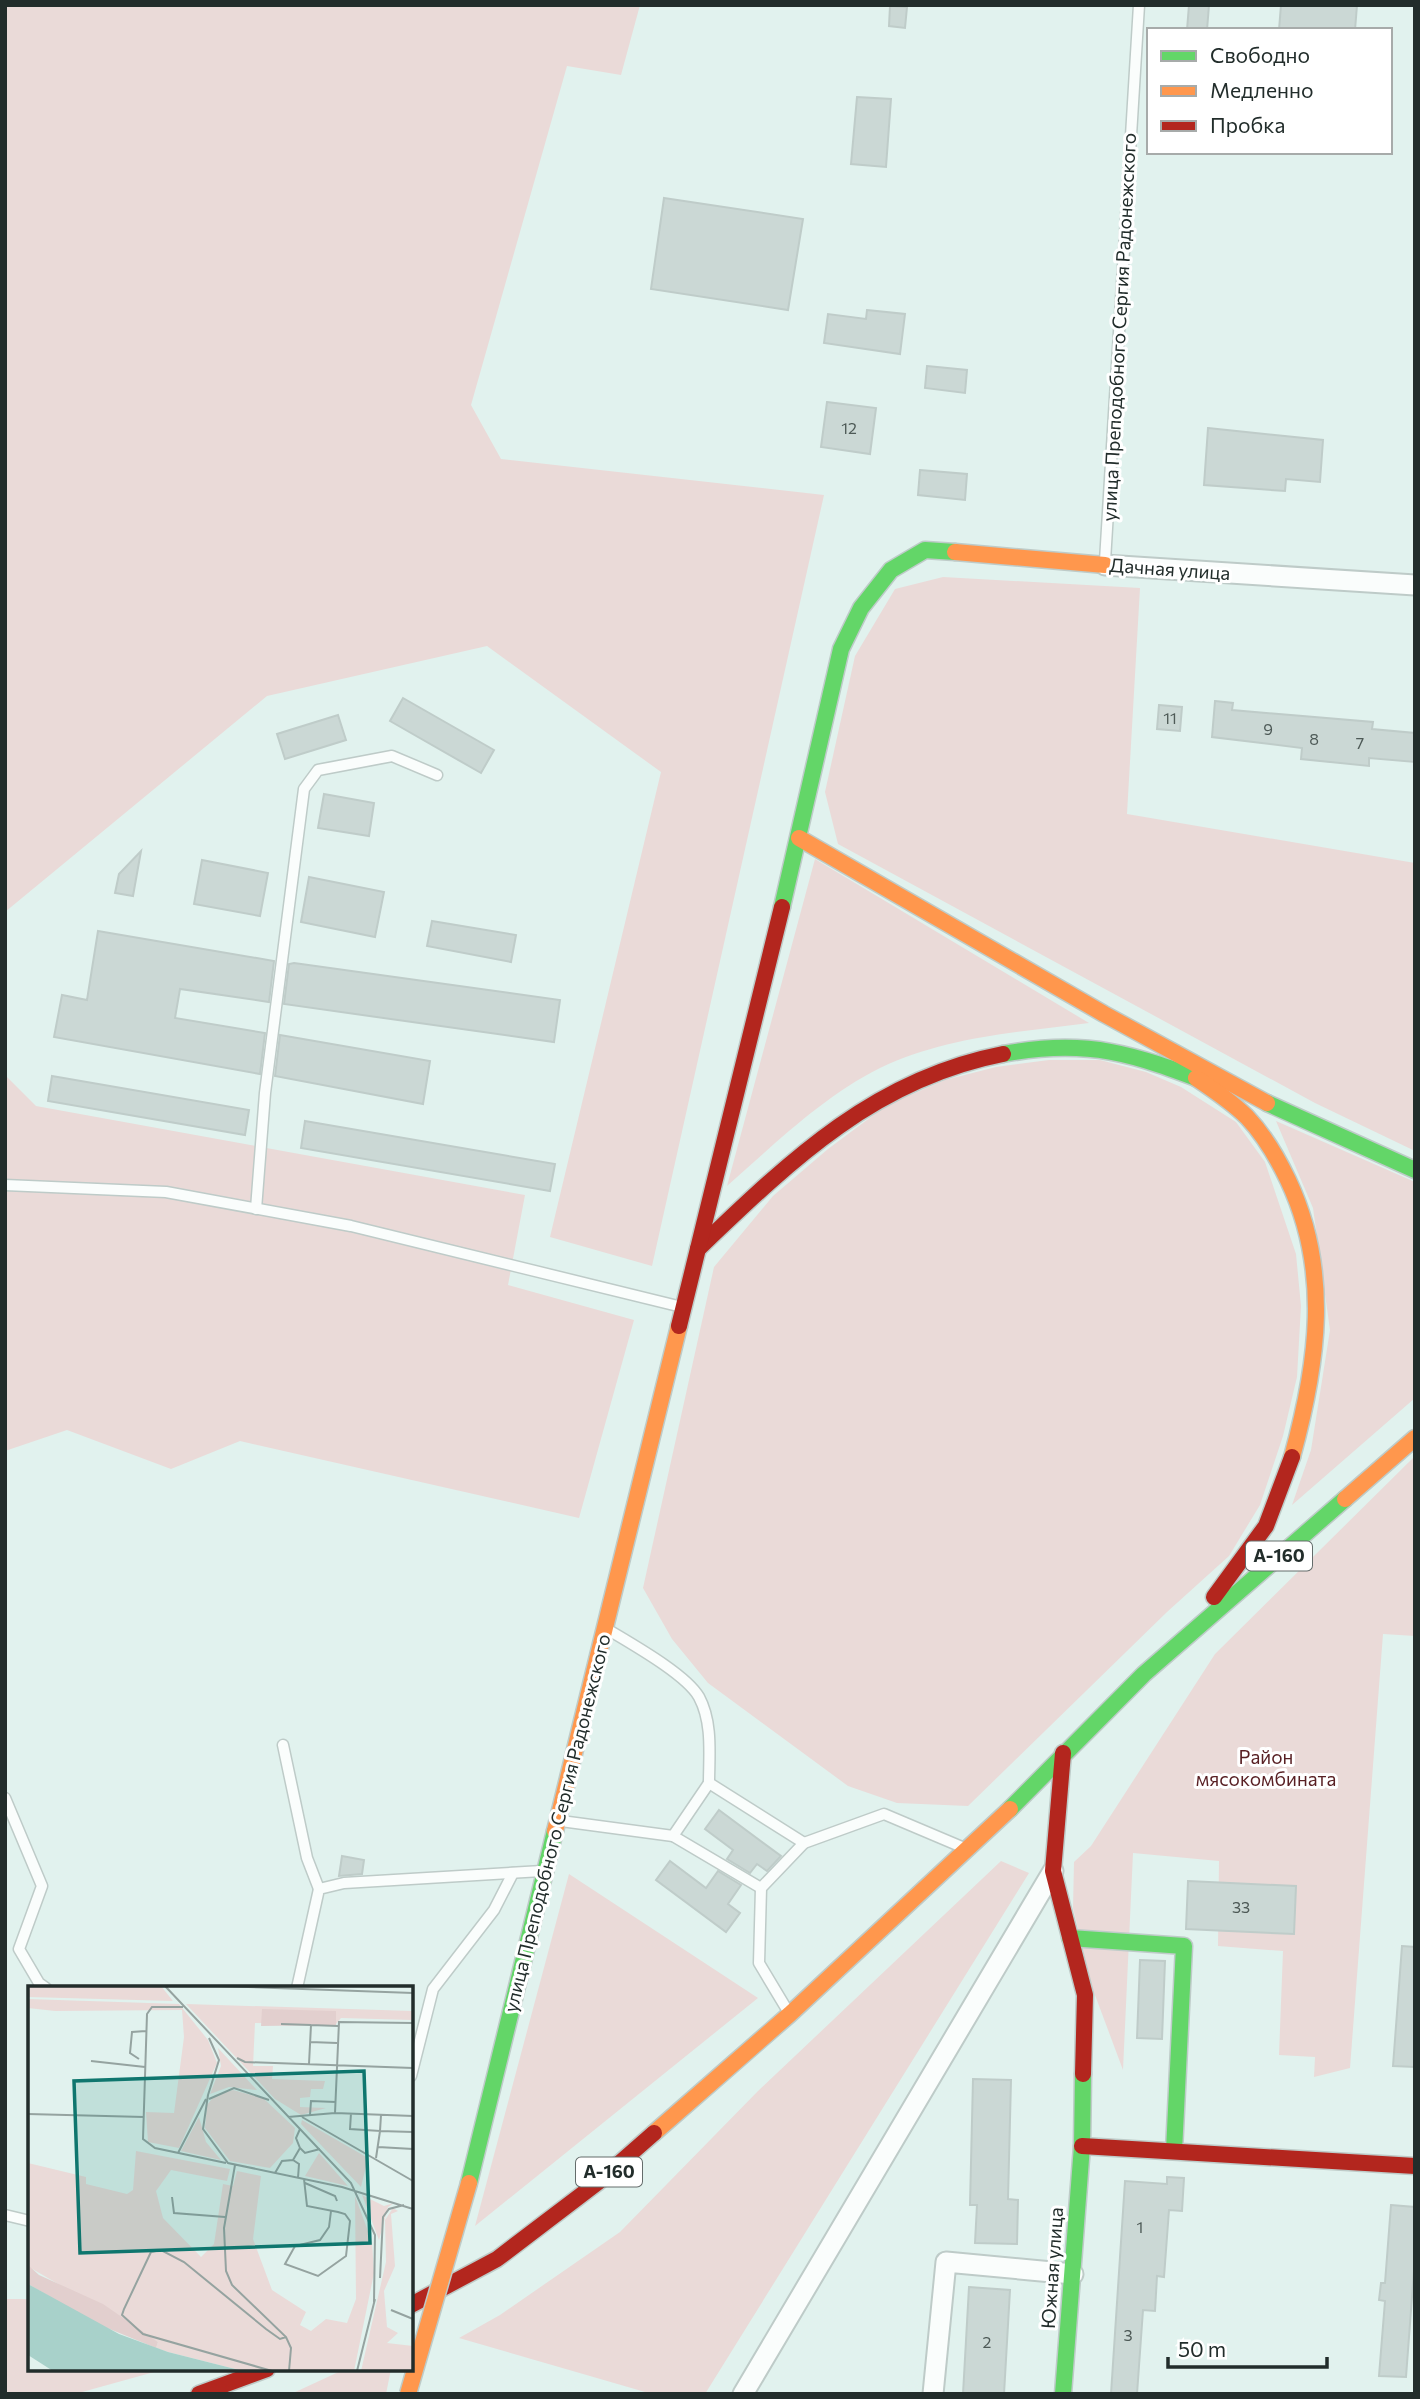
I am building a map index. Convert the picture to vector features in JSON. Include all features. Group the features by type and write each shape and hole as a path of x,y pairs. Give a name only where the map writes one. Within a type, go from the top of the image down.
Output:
{"main road":[{"name":"Дачная улица","path":"799,838 841,649 861,608 891,569 925,550 1105,565"},
{"path":"799,838 1104,1014 1267,1103 1415,1170"},
{"name":"улица Преподобного Сергия Радонежского","path":"408,2394 469,2183 799,838"},
{"path":"1104,1014 1168,1065"},
{"path":"698,1250 799,1153 862,1106 933,1071 990,1054 1079,1046 1122,1052 1168,1065 1196,1078 1267,1103"},
{"path":"1144,1674 1246,1558 1272,1514 1304,1412 1313,1370 1318,1317 1316,1282 1300,1209 1270,1146 1252,1123 1196,1078"},
{"name":"А-160","path":"413,2304 497,2259 597,2183 790,2014 969,1850 1144,1674 1415,1438"},
{"name":"Южная улица","path":"1063,1754 1053,1871 1085,1995 1082,2146 1063,2394"},
{"path":"1070,1938 1184,1946 1174,2151"},
{"path":"1082,2146 1415,2166"},
{"path":"198,2394 261,2371"}],"street":[{"name":"Дачная улица","path":"1105,565 1415,585"},
{"path":"743,2394 1053,1871"},
{"path":"933,2394 946,2262 1073,2274"}],"lane":[{"name":"улица Преподобного Сергия Радонежского","path":"1105,565 1139,5"},
{"path":"256,1209 265,1093 304,789 317,770 391,756 437,775"},
{"path":"5,1185 166,1192 351,1226 682,1307"},
{"path":"604,1628 653,1656 698,1696 709,1733 709,1783 673,1836"},
{"path":"283,1745 307,1858 319,1889 297,1986"},
{"path":"709,1783 804,1843"},
{"path":"5,1798 42,1886 19,1949 43,1986"},
{"path":"790,2014 759,1964 761,1888 804,1843 884,1814 969,1850"},
{"path":"557,1821 673,1836 761,1888"},
{"path":"319,1889 344,1884 545,1871"},
{"path":"413,2069 433,1989 494,1910 513,1873"},
{"path":"5,2215 28,2221"}],"green space":[{"path":"5,5 640,5 621,75 567,66 471,405 501,459 824,495 652,1266 550,1237 661,772 487,646 267,696 5,912"},
{"path":"943,577 1140,588 1127,814 1415,863 1415,1151 1315,1103 838,844 825,792 855,656 895,589"},
{"path":"815,859 1089,1023 982,1037 930,1049 880,1068 819,1107 727,1186"},
{"path":"1049,1060 1100,1060 1146,1072 1181,1087 1236,1122 1265,1162 1296,1254 1301,1306 1297,1377 1283,1436 1260,1505 1229,1556 1167,1612 968,1806 897,1803 848,1786 708,1683 672,1639 643,1588 714,1267 773,1196 828,1149 887,1105 945,1080 996,1067"},
{"path":"5,1075 36,1106 525,1195 508,1285 634,1320 579,1518 240,1441 171,1469 67,1430 5,1451"},
{"path":"1276,1121 1415,1182 1415,1398 1292,1505 1311,1450 1330,1330 1313,1208"},
{"name":"Район мясокомбината","path":"1415,1456 1415,1636 1383,1634 1350,2068 1314,2077 1315,2057 1279,2055 1283,1951 1218,1946 1219,1861 1133,1853 1123,2070 1092,1987 1073,1908 1074,1862 1091,1846 1215,1654"},
{"path":"1001,1861 1029,1873 705,2394 652,2394 459,2338 500,2315 620,2232 758,2091"},
{"path":"569,1874 758,1998 475,2226"},
{"path":"5,2299 28,2299 28,2371 158,2371 75,2394 5,2394"},
{"path":"341,2371 391,2371 386,2394 291,2394"}],"building":[{"path":"1189,5 1209,5 1207,28 1187,28"},
{"path":"1281,5 1357,5 1355,28 1279,28"},
{"path":"890,6 907,7 905,28 889,26"},
{"path":"857,97 891,99 886,167 851,164"},
{"path":"664,198 803,219 788,310 651,289"},
{"path":"867,310 905,314 900,354 824,343 828,314 866,319"},
{"path":"927,366 967,370 965,393 925,388"},
{"path":"827,402 876,408 870,454 821,447"},
{"path":"1208,428 1323,440 1320,482 1286,479 1285,491 1204,485"},
{"path":"920,470 967,474 965,500 918,495"},
{"path":"403,698 494,750 481,773 390,721"},
{"path":"1215,701 1233,703 1232,710 1373,722 1372,729 1415,733 1415,762 1369,758 1369,766 1301,759 1302,748 1212,737"},
{"path":"1159,705 1182,707 1180,731 1157,729"},
{"path":"338,715 346,740 285,759 277,734"},
{"path":"324,794 374,803 369,836 318,828"},
{"path":"141,851 133,896 115,893 119,874"},
{"path":"202,860 268,873 260,916 194,904"},
{"path":"309,877 384,892 375,937 301,922"},
{"path":"432,921 516,935 511,962 427,946"},
{"path":"98,931 274,961 269,1002 180,989 175,1018 265,1033 260,1074 54,1037 62,995 87,1000"},
{"path":"289,964 560,1000 554,1042 284,1004"},
{"path":"280,1035 430,1061 423,1104 275,1076"},
{"path":"52,1076 249,1110 245,1135 48,1101"},
{"path":"305,1121 555,1164 550,1191 301,1148"},
{"path":"719,1810 781,1856 767,1871 757,1864 750,1873 727,1859 733,1850 705,1829"},
{"path":"342,1856 364,1860 362,1874 339,1876"},
{"path":"670,1861 706,1888 718,1871 741,1885 728,1904 740,1913 726,1932 656,1880"},
{"path":"1188,1881 1296,1886 1294,1934 1186,1929"},
{"path":"1402,1946 1415,1947 1415,2067 1393,2066"},
{"path":"1140,1960 1165,1961 1162,2039 1137,2038"},
{"path":"973,2079 1011,2080 1008,2199 1018,2200 1017,2244 975,2243 977,2205 970,2205"},
{"path":"1167,2177 1184,2178 1182,2211 1169,2210 1164,2277 1157,2276 1155,2311 1143,2310 1137,2394 1111,2394 1125,2181 1167,2184"},
{"path":"1391,2205 1415,2207 1415,2257 1406,2377 1379,2376 1385,2301 1379,2300 1381,2283 1385,2283"},
{"path":"969,2287 1010,2290 1004,2394 963,2394"}],"traffic: fast":[{"path":"782,907 841,649 861,608 891,570 925,550 955,552"},
{"path":"1003,1054 1061,1048 1110,1052 1158,1064 1212,1084"},
{"path":"1267,1103 1415,1170"},
{"path":"1010,1809 1144,1674 1345,1499"},
{"path":"469,2183 555,1831"},
{"path":"1070,1938 1184,1946 1174,2151"},
{"path":"1063,2394 1082,2146 1083,2074"}],"traffic: slow":[{"path":"955,552 1105,565"},
{"path":"799,838 1104,1014 1267,1103"},
{"path":"1196,1078 1223,1096 1265,1139 1288,1180 1302,1214 1315,1283 1316,1317 1308,1387 1292,1457"},
{"path":"555,1831 679,1326"},
{"path":"1345,1499 1415,1438"},
{"path":"654,2133 790,2014 1010,1809"},
{"path":"408,2394 469,2183"}],"traffic: jam":[{"path":"679,1326 782,907"},
{"path":"698,1249 801,1155 874,1103 957,1066 1003,1054"},
{"path":"1214,1597 1266,1526 1292,1457"},
{"path":"1063,1753 1053,1871 1085,1995 1083,2074"},
{"path":"413,2304 497,2259 597,2183 654,2133"},
{"path":"1082,2146 1415,2166"},
{"path":"199,2394 262,2371"}]}
